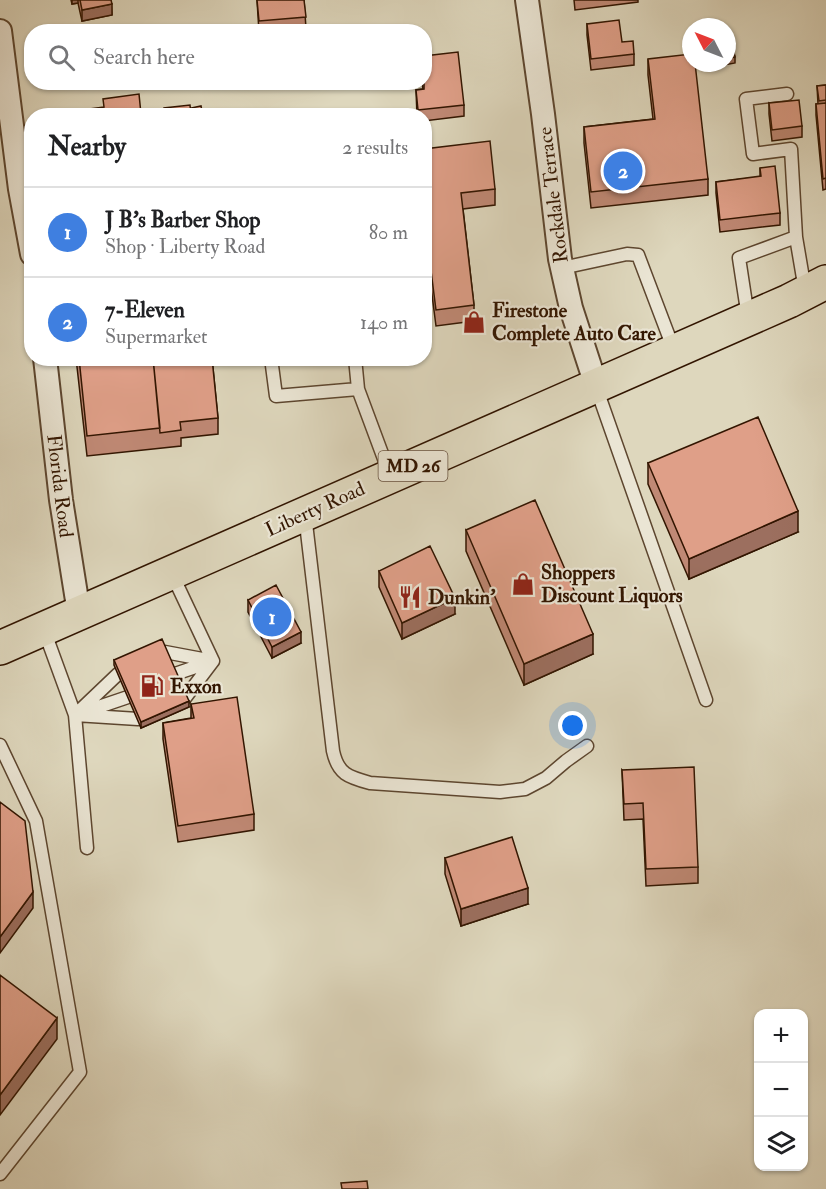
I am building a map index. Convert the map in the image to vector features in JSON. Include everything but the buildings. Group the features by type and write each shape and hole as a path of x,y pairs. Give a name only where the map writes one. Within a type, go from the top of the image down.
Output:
{"main road":[{"name":"Liberty Road","path":"0,648 789,301 816,287"}],"street":[{"name":"Rockdale Terrace","path":"527,0 562,268 596,386"},
{"path":"0,31 24,211"},
{"name":"Florida Road","path":"46,366 61,500 79,613"}],"lane":[{"path":"787,94 746,99 753,154 791,149 796,237 816,287"},
{"path":"748,318 739,258 796,237"},
{"path":"562,268 627,254 638,255 675,351"},
{"path":"272,366 276,396 357,389"},
{"path":"356,366 357,389 391,476"},
{"path":"596,386 706,700"},
{"path":"304,514 333,750 336,764 342,771 352,778 370,783 500,792 525,789 546,778 566,760 587,746"},
{"path":"172,573 213,661"},
{"path":"44,628 75,716 87,848"},
{"path":"165,652 213,661"},
{"path":"175,674 213,661"},
{"path":"185,698 213,661"},
{"path":"75,716 118,674"},
{"path":"75,716 128,697"},
{"path":"75,716 138,719"},
{"path":"0,745 36,821 80,1072 0,1174"}],"place":[{"name":"7-Eleven","path":"623,171"},
{"name":"Firestone Complete Auto Care","path":"474,322"},
{"name":"Shoppers Discount Liquors","path":"523,584"},
{"name":"Dunkin'","path":"410,597"},
{"name":"J B’s Barber Shop","path":"272,617"},
{"name":"Exxon","path":"152,686"}]}
